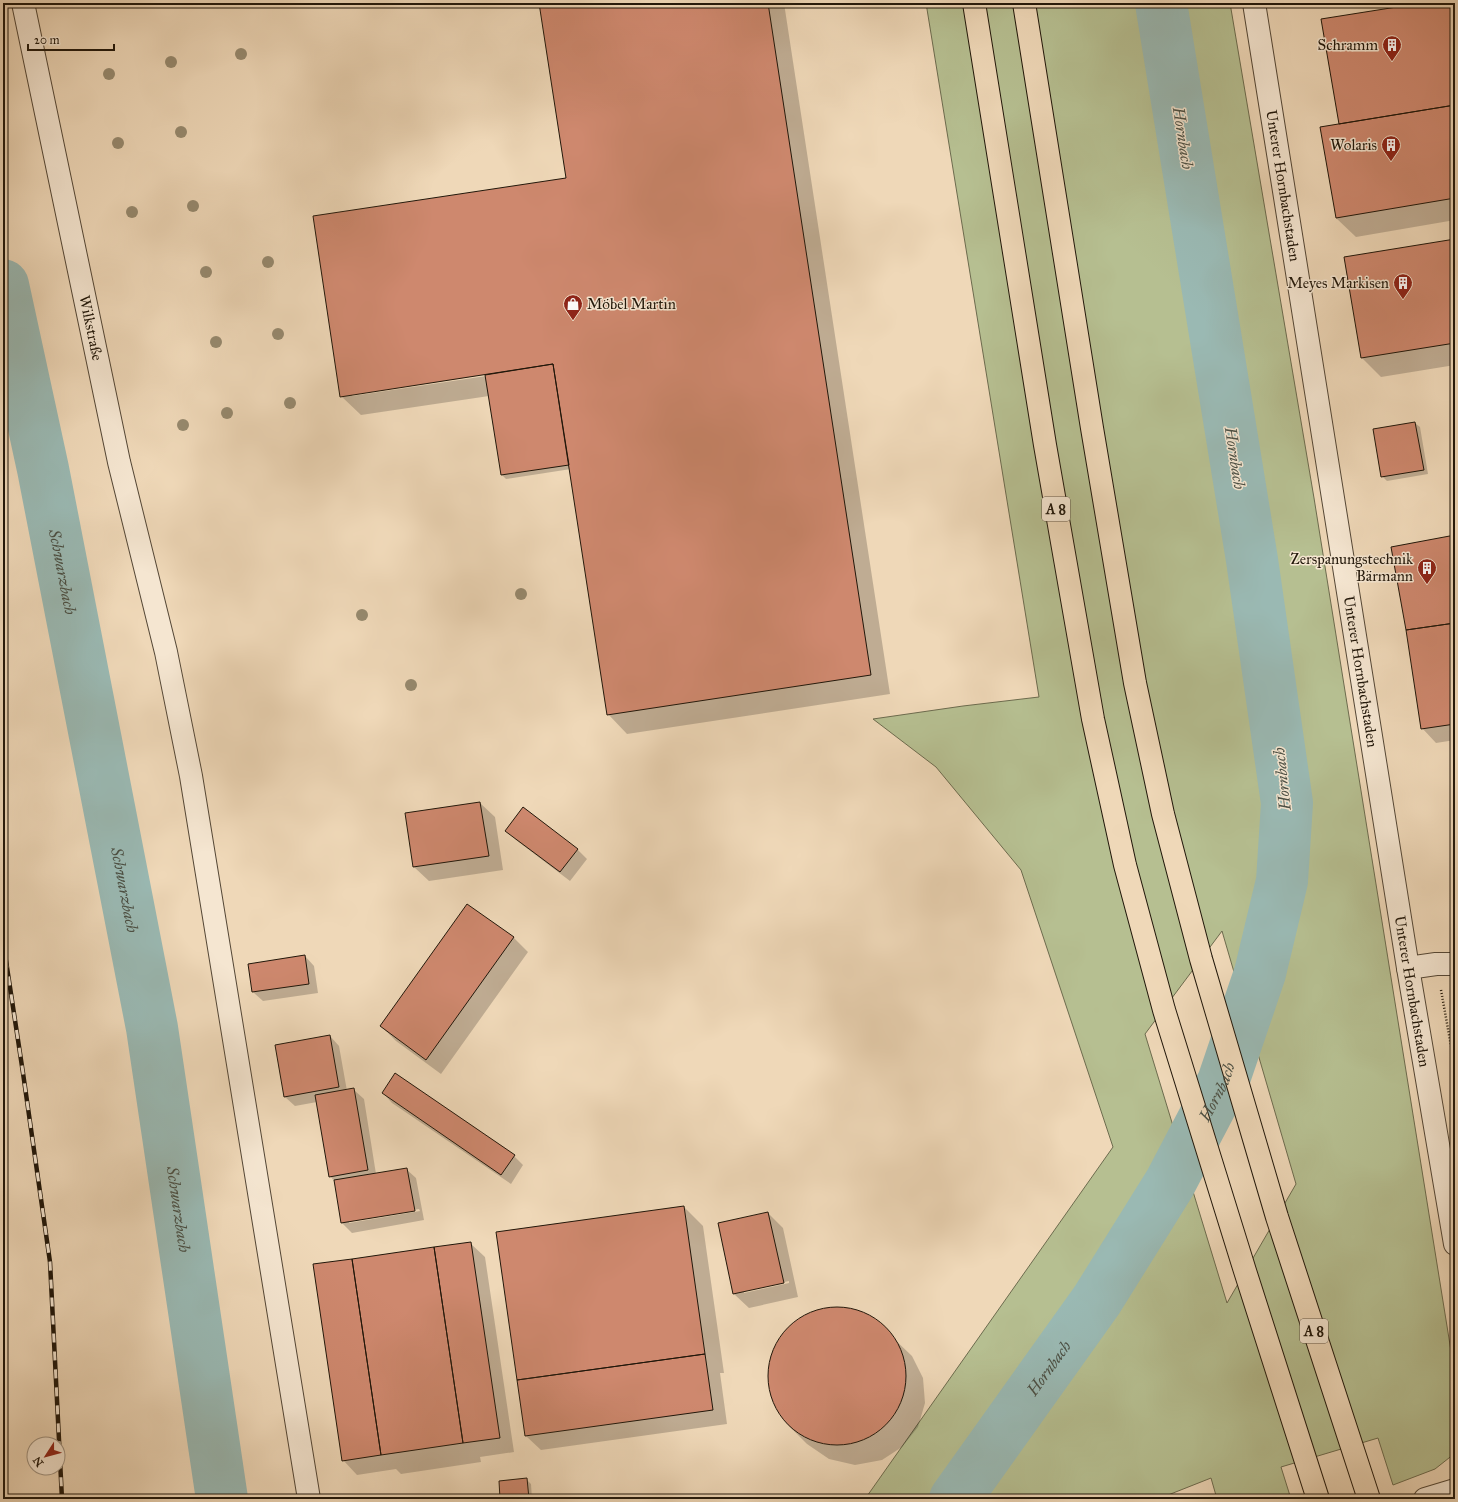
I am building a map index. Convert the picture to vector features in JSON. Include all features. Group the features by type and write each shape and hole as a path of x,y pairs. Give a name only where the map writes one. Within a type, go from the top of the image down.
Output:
{"highway":[{"name":"A 8","path":"974,3 1045,444 1093,719 1125,865 1164,1010 1245,1272 1318,1499"},
{"name":"A 8","path":"1024,3 1092,428 1135,683 1163,814 1201,959 1277,1217 1369,1499"}],"street":[{"name":"Wilkstraße","path":"23,3 119,462 166,652 191,776 309,1499"},
{"name":"Unterer Hornbachstaden","path":"1254,3 1408,968 1455,1244"},
{"path":"1408,968 1446,964"},
{"path":"1425,1499 1455,1490"}],"path":[{"path":"1446,964 1455,1068"}],"green space":[{"path":"926,3 1230,3 1314,498 1455,1376 1454,1454 1435,1469 1393,1485 1378,1438 1281,1467 1291,1499 1217,1499 1211,1478 1158,1499 865,1499 1113,1147 1021,870 936,767 873,719 1039,697","holes":["1222,931 1296,1184 1227,1303 1145,1034"]}],"building":[{"name":"Möbel Martin","path":"539,3 768,3 871,675 607,715 553,364 340,397 313,216 566,178"},
{"name":"Schramm","path":"1422,3 1455,3 1455,105 1339,124 1321,19"},
{"name":"Wolaris","path":"1455,105 1455,198 1336,218 1320,127"},
{"name":"Meyes Markisen","path":"1455,239 1455,343 1361,358 1344,257"},
{"path":"553,364 569,465 501,475 485,375"},
{"path":"1415,422 1424,470 1381,477 1373,429"},
{"name":"Zerspanungstechnik Bärmann","path":"1455,535 1455,623 1406,630 1391,547"},
{"path":"1455,623 1455,724 1421,729 1406,630"},
{"path":"480,802 489,856 413,867 405,813"},
{"path":"523,807 578,849 560,872 505,831"},
{"path":"467,904 514,937 426,1060 380,1026"},
{"path":"305,955 309,984 252,992 248,964"},
{"path":"330,1035 339,1087 284,1097 275,1045"},
{"path":"395,1073 515,1155 501,1175 382,1093"},
{"path":"354,1088 368,1170 329,1177 315,1095"},
{"path":"407,1168 415,1211 341,1223 334,1180"},
{"path":"684,1206 705,1354 517,1380 496,1232"},
{"path":"768,1212 784,1283 733,1294 718,1223"},
{"path":"471,1242 500,1438 463,1443 434,1247"},
{"path":"434,1247 463,1443 381,1455 352,1259"},
{"path":"352,1259 381,1455 342,1461 313,1264"},
{"path":"830,1307 844,1307 863,1312 886,1327 901,1350 905,1363 905,1389 901,1402 886,1425 863,1440 844,1445 830,1445 811,1440 788,1425 773,1402 768,1383 768,1369 773,1350 788,1327 811,1312"},
{"path":"705,1354 713,1410 525,1436 517,1380"},
{"path":"527,1478 529,1499 500,1499 499,1481"}],"waterway":[{"name":"Hornbach","path":"955,1499 1097,1300 1170,1183 1223,1082 1260,973 1282,881 1287,803 1252,560 1161,3"},
{"name":"Schwarzbach","path":"3,285 43,469 152,1028 222,1499"}],"railway":[{"path":"3,941 50,1262 62,1499"}],"place":[{"name":"Schramm","path":"1392,62"},
{"name":"Wolaris","path":"1391,162"},
{"name":"Meyes Markisen","path":"1403,300"},
{"name":"Möbel Martin","path":"573,321"},
{"name":"Zerspanungstechnik Bärmann","path":"1427,585"}]}
